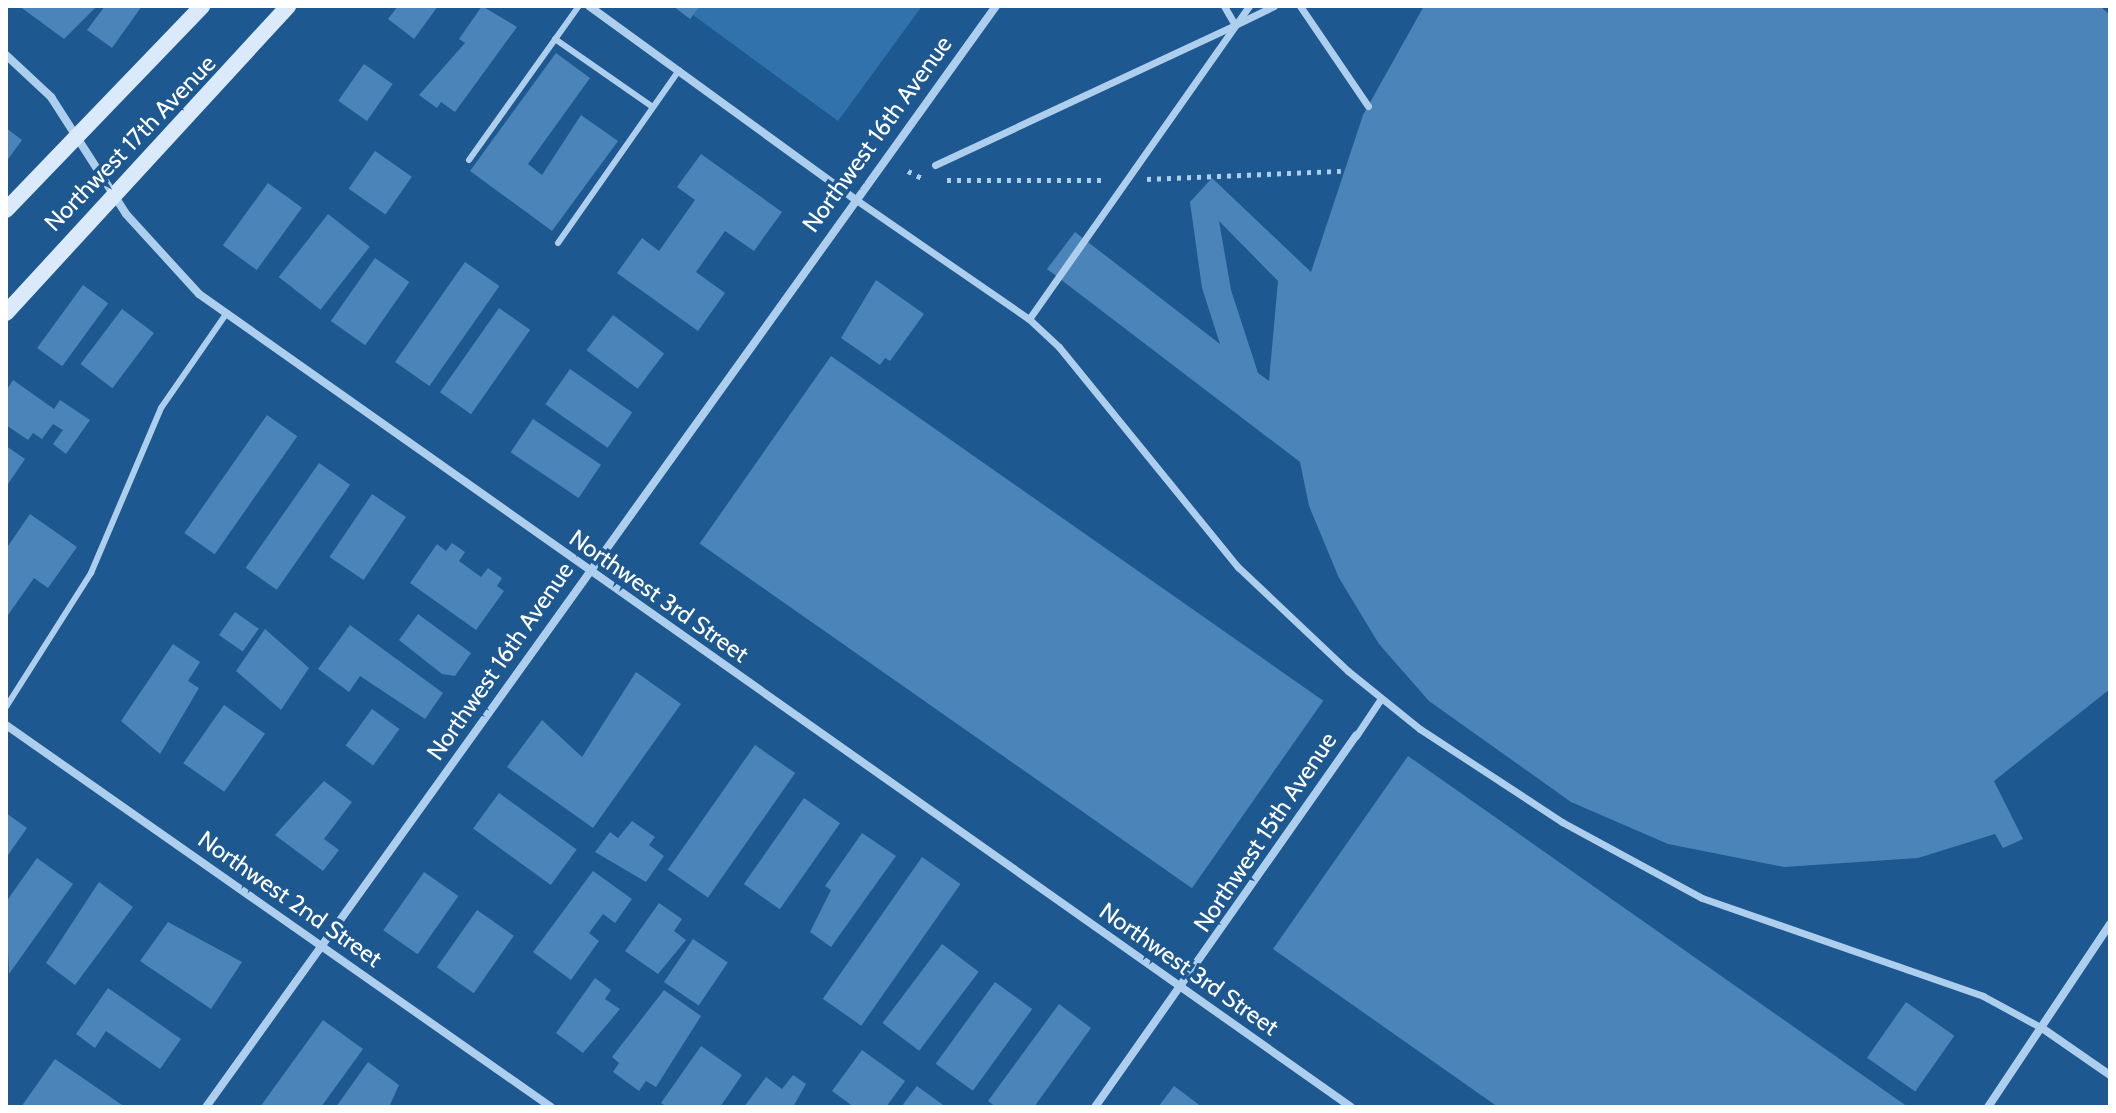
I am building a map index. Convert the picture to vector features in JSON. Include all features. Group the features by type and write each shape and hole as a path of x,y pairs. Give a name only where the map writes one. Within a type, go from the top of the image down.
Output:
{"main road":[{"name":"Northwest 17th Avenue","path":"6,210 202,6"},
{"name":"Northwest 17th Avenue","path":"6,313 113,196 196,113 288,6"}],"street":[{"path":"589,6 853,198 1029,319 1059,347 1228,556 1380,700 1562,822 1702,898 1983,996 2042,1028 2110,1075"},
{"name":"Northwest 16th Avenue","path":"206,1107 853,198 996,6"},
{"path":"1224,6 1235,25"},
{"path":"1029,319 1133,179 1249,6"},
{"path":"935,165 1274,6"},
{"path":"1300,6 1368,106"},
{"name":"Northwest 3rd Street","path":"6,55 40,83 79,137 113,196 163,259 226,314 1351,1107"},
{"path":"1356,736 1380,700"},
{"name":"Northwest 2nd Street","path":"6,725 551,1107"},
{"name":"Northwest 15th Avenue","path":"1095,1107 1356,736"},
{"path":"1988,1107 2110,924"}],"lane":[{"path":"469,160 579,6"},
{"path":"555,39 653,107"},
{"path":"558,243 679,70"},
{"path":"6,707 91,573 161,408 226,314"}],"shaded area":[{"path":"700,6 922,6 838,121 693,15"}],"building":[{"path":"19,6 97,6 64,39"},
{"path":"105,6 142,6 112,48 87,30"},
{"path":"398,6 438,6 414,39 388,19"},
{"path":"482,6 517,27 455,112 441,102 437,108 419,95 465,43 459,39"},
{"path":"673,6 700,6 690,19"},
{"path":"1424,6 2100,6 2110,15 2110,689 1994,781 2023,839 2003,848 1995,834 1918,858 1784,867 1668,844 1571,802 1429,701 1379,644 1339,578 1309,506 1300,462 1047,269 1075,232 1220,344 1202,288 1190,202 1212,178 1311,272 1363,115","holes":["1219,221 1278,281 1269,381 1258,373 1231,290"]},
{"path":"556,53 590,78 528,164 542,175 581,115 618,141 552,231 470,171"},
{"path":"364,64 393,84 367,121 338,101"},
{"path":"6,128 22,140 6,162"},
{"path":"375,151 412,177 385,214 349,189"},
{"path":"701,154 782,212 754,251 725,231 696,272 725,293 698,331 617,273 642,238 659,251 695,200 677,187"},
{"path":"268,183 302,208 257,270 223,245"},
{"path":"328,214 370,247 321,310 279,277"},
{"path":"375,258 409,282 365,345 331,321"},
{"path":"465,262 499,286 429,386 395,362"},
{"path":"876,280 924,314 890,361 885,358 880,365 841,338"},
{"path":"83,285 108,303 62,366 37,348"},
{"path":"499,308 530,330 471,414 440,392"},
{"path":"122,309 154,333 112,388 80,364"},
{"path":"613,315 664,354 638,389 587,350"},
{"path":"831,356 1323,701 1192,888 700,544"},
{"path":"570,369 632,413 608,448 545,404"},
{"path":"13,380 54,409 60,400 90,420 66,454 53,444 63,430 53,424 42,439 33,433 28,440 6,425 6,391"},
{"path":"267,415 297,436 215,554 184,533"},
{"path":"533,419 601,465 579,498 511,452"},
{"path":"6,446 25,459 6,487"},
{"path":"319,463 350,485 277,590 246,568"},
{"path":"372,494 406,517 363,580 330,557"},
{"path":"30,514 77,547 48,588 34,578 6,618 6,549"},
{"path":"452,543 465,552 459,561 481,577 488,568 502,578 497,586 504,591 476,630 410,583 437,544 446,551"},
{"path":"235,612 259,629 243,652 219,635"},
{"path":"418,614 471,653 455,676 442,674 399,640"},
{"path":"350,625 443,693 425,719 360,676 349,692 318,669"},
{"path":"265,629 309,668 281,710 236,671"},
{"path":"173,644 200,662 188,681 199,688 160,754 121,721"},
{"path":"636,672 681,704 593,828 507,767 542,720 582,757"},
{"path":"224,705 265,734 224,792 183,763"},
{"path":"372,709 400,729 373,765 346,745"},
{"path":"755,745 795,773 708,898 668,870"},
{"path":"1408,756 1908,1107 1498,1107 1273,949"},
{"path":"324,781 352,802 324,839 339,850 323,871 275,835"},
{"path":"499,793 577,849 551,885 473,829"},
{"path":"804,798 840,823 780,909 744,884"},
{"path":"6,813 27,828 6,858"},
{"path":"632,821 655,837 649,845 664,856 646,882 595,852 610,832 618,838"},
{"path":"862,833 896,856 831,947 810,932 831,890 825,886"},
{"path":"922,857 961,884 861,1026 823,999"},
{"path":"37,858 73,884 9,974 6,902"},
{"path":"593,871 632,899 615,923 603,914 589,933 599,941 571,980 533,952"},
{"path":"424,872 458,896 418,954 383,930"},
{"path":"99,882 133,907 75,985 46,963"},
{"path":"659,903 682,919 674,931 686,940 658,974 625,951"},
{"path":"477,910 514,936 474,993 437,967"},
{"path":"168,922 242,962 211,1009 140,961"},
{"path":"693,939 728,962 699,1006 664,982"},
{"path":"942,944 979,972 919,1051 882,1023"},
{"path":"595,978 611,990 605,999 620,1009 583,1053 556,1033"},
{"path":"995,982 1032,1009 973,1091 936,1064"},
{"path":"108,988 181,1039 160,1069 106,1031 95,1048 76,1034"},
{"path":"664,990 701,1016 656,1087 646,1081 639,1091 613,1072 619,1063 612,1057"},
{"path":"1906,1002 1954,1036 1915,1092 1867,1058"},
{"path":"1059,1004 1091,1028 1034,1107 996,1107 988,1101"},
{"path":"323,1020 363,1049 321,1107 260,1107"},
{"path":"701,1046 742,1075 720,1107 667,1107 661,1103"},
{"path":"862,1050 905,1081 886,1107 854,1107 832,1091"},
{"path":"55,1059 125,1107 21,1107"},
{"path":"368,1062 399,1085 389,1107 336,1107"},
{"path":"793,1075 806,1084 793,1107 744,1107 766,1077 782,1089"},
{"path":"917,1086 946,1107 901,1107"},
{"path":"1174,1086 1202,1107 1158,1107"}]}
